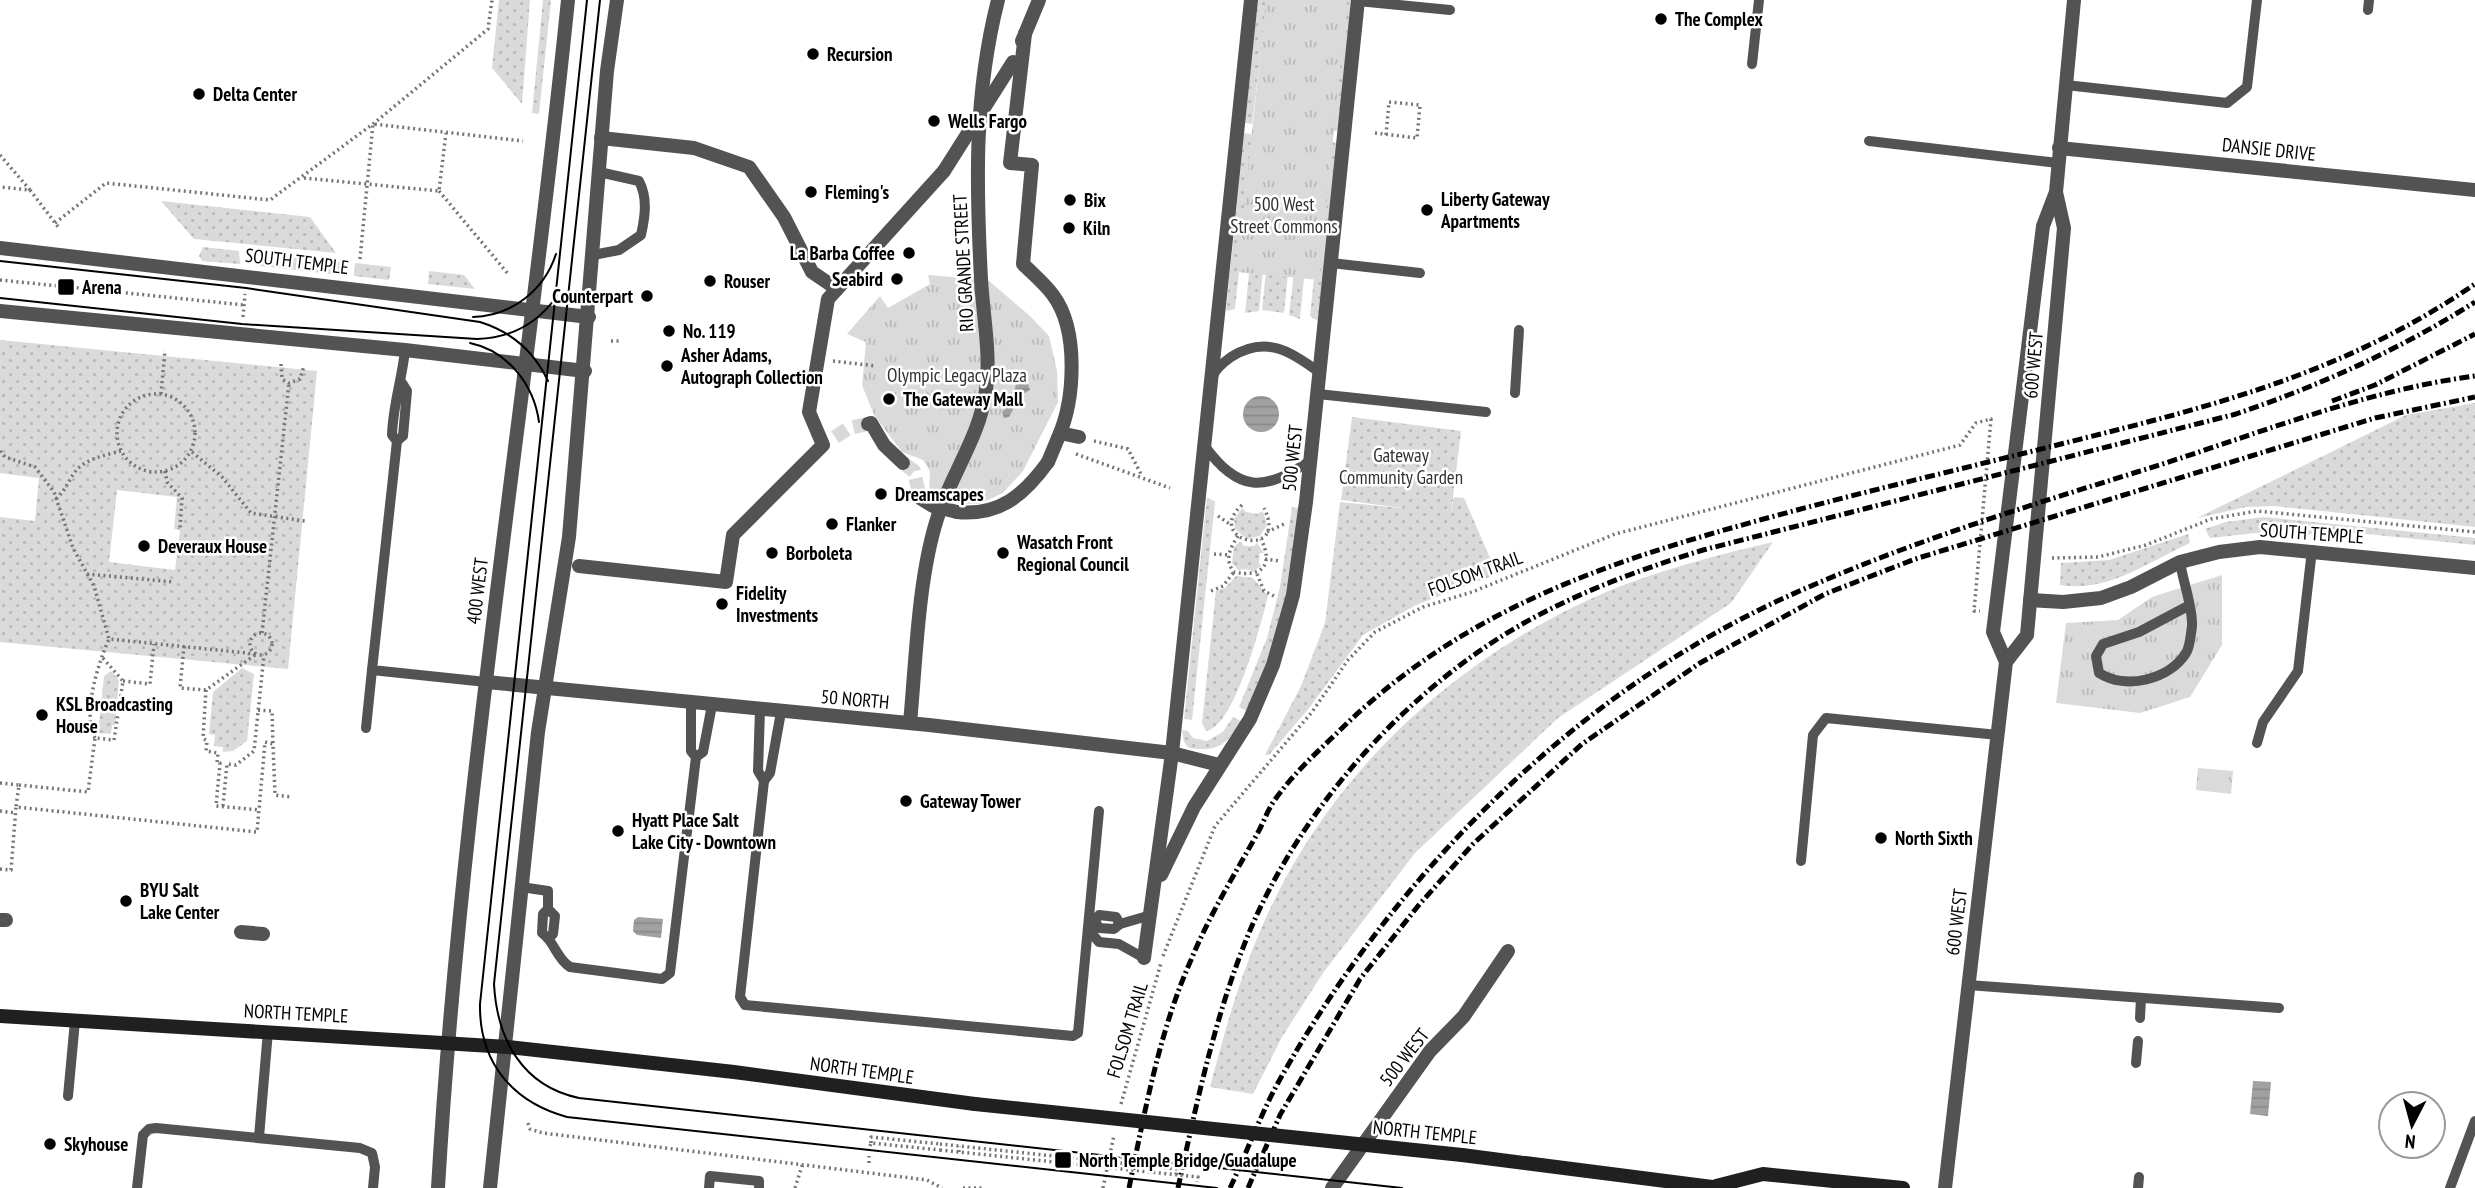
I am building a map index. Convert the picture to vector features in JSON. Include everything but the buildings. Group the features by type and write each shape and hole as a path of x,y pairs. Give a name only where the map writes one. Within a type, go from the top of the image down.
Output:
{"main road":[{"name":"NORTH TEMPLE","path":"0,1016 505,1047 734,1072 975,1104 1462,1155 1718,1187 1763,1174 1903,1188"}],"street":[{"name":"400 WEST","path":"438,1188 448,1043 486,682 568,0"},
{"path":"491,1188 544,688 565,570 585,371 601,138 617,0"},
{"name":"RIO GRANDE STREET","path":"910,723 931,541 948,489 974,437 986,390 988,358 981,277 977,144 982,70 998,0"},
{"path":"579,566 726,582 733,535 829,441 808,412 822,319 828,299 944,172 1013,62 1039,0"},
{"name":"500 WEST","path":"1144,958 1171,753 1251,0"},
{"name":"600 WEST","path":"2006,662 2027,635 2064,228 2056,192 2074,0"},
{"name":"500 WEST","path":"1154,889 1194,807 1250,719 1284,631 1293,595 1311,460 1358,1"},
{"path":"920,498 933,506 957,512 983,512 1017,499 1048,462 1060,440 1071,389 1071,337 1055,297 1023,264 1032,165 1010,163 1025,34"},
{"path":"601,138 694,148 749,167 784,217 812,272 837,289"},
{"name":"DANSIE DRIVE","path":"2058,156 2475,190"},
{"name":"600 WEST","path":"1945,1188 2006,662 1993,632 2043,226 2056,192"},
{"name":"SOUTH TEMPLE","path":"0,248 589,317"},
{"path":"0,311 405,350 585,371"},
{"path":"868,424 871,423 884,445 903,463"},
{"path":"1060,440 1079,437"},
{"name":"SOUTH TEMPLE","path":"2030,600 2063,602 2101,598 2131,587 2180,562 2239,549 2280,547 2475,568"},
{"name":"50 NORTH","path":"486,682 910,723 1171,753 1219,765"},
{"path":"241,932 263,934"},
{"name":"500 WEST","path":"1332,1188 1430,1051 1464,1016 1508,951"}],"lane":[{"path":"1752,64 1759,0"},
{"path":"2066,85 2227,103 2247,87 2258,0"},
{"path":"1358,1 1450,10"},
{"path":"1868,141 2058,156"},
{"path":"593,255 620,250 641,235 644,222 645,192 639,181 600,172"},
{"path":"1331,263 1420,272"},
{"path":"1515,393 1519,330"},
{"path":"1211,380 1215,370 1227,360 1256,346 1284,348 1320,373"},
{"path":"366,727 397,441 392,435 393,415 396,390 402,383 405,350"},
{"path":"1318,394 1486,412"},
{"path":"1204,445 1224,470 1244,482 1255,484 1285,477 1311,460"},
{"path":"2257,743 2263,722 2298,671 2312,550"},
{"path":"2180,562 2189,606 2192,624 2187,652 2167,671 2149,679 2110,680 2099,673 2096,656 2103,644 2139,632 2189,606"},
{"path":"372,670 486,682"},
{"path":"521,887 548,891 548,909 555,916 550,938 561,961 577,971 662,979 670,973 696,757 691,751 691,703"},
{"path":"696,757 703,752 712,705"},
{"path":"760,710 758,771 764,781"},
{"path":"781,712 770,773 764,781 740,997 745,1005 1073,1036 1078,1033 1091,925 1099,811"},
{"path":"1801,861 1813,735 1826,718 1998,735"},
{"path":"1091,925 1099,915 1116,917 1120,924 1151,915"},
{"path":"1091,925 1099,942 1119,944 1144,958"},
{"path":"1968,985 2278,1009"},
{"path":"2140,1018 2141,999"},
{"path":"68,1096 75,1021"},
{"path":"259,1137 268,1031"},
{"path":"2136,1063 2138,1041"},
{"path":"2450,1188 2475,1121"},
{"path":"137,1188 143,1135 149,1129 360,1148 372,1153 375,1167 373,1188"},
{"path":"709,1188 710,1176 759,1181 759,1188"}],"path":[{"path":"55,223 106,183 270,200 373,124 488,29 492,0"},
{"path":"1375,133 1386,135 1417,138 1420,105 1389,102 1386,135"},
{"path":"373,124 523,141"},
{"path":"360,259 373,124"},
{"path":"439,191 446,133"},
{"path":"0,155 60,228"},
{"path":"302,177 439,191 509,275"},
{"path":"0,187 30,190"},
{"path":"0,280 244,305"},
{"path":"243,317 245,292"},
{"path":"611,341 619,341"},
{"path":"161,394 165,349"},
{"path":"817,359 876,366"},
{"path":"281,364 282,379 289,383 300,379 304,366"},
{"path":"262,633 289,383"},
{"path":"148,394 174,397 192,416 195,428 192,452 176,467 152,472 139,467 121,451 118,426 128,405 148,394"},
{"name":"FOLSOM TRAIL","path":"1119,1113 1126,1076 1140,1039 1167,943 1183,911 1215,826 1312,712 1348,660 1375,632 1423,607 1472,592 1615,534 1961,445 1976,423 1991,419 1974,611 1984,612"},
{"path":"1079,437 1128,449 1142,476"},
{"path":"1060,440 1170,488"},
{"path":"0,451 5,457 35,467 56,499 73,548 94,586 109,639 97,666 90,728 94,738 88,792 0,783"},
{"path":"56,499 67,489 76,470 97,458 121,451"},
{"path":"192,452 222,477 251,513 273,519 305,521"},
{"path":"165,471 167,482 182,498 180,529"},
{"path":"1232,525 1235,511 1242,505"},
{"path":"1264,508 1269,523 1267,532"},
{"path":"1218,516 1232,525 1238,536 1246,541 1261,539 1267,532 1283,524"},
{"path":"1234,572 1229,555 1238,536"},
{"path":"1234,572 1257,574 1262,570 1265,559 1261,539"},
{"path":"1214,554 1229,555"},
{"path":"1265,559 1279,561"},
{"path":"1210,591 1223,586 1234,572"},
{"path":"87,574 174,582"},
{"path":"1257,574 1264,590 1274,596"},
{"path":"223,806 227,764 236,765 254,751 264,654 272,643 269,636 255,634 250,643 257,654"},
{"path":"109,639 264,654"},
{"path":"101,656 123,681 150,684 154,643"},
{"path":"184,646 180,688 206,690 257,654"},
{"path":"94,738 114,740 123,681"},
{"path":"206,690 203,738 207,741 206,751 218,753 216,806 259,810"},
{"path":"258,710 272,711 275,795 292,797"},
{"path":"16,807 257,832 265,742 273,744"},
{"path":"0,869 11,870 19,785"},
{"path":"0,811 16,813"},
{"path":"528,1124 530,1129 543,1133 927,1180 942,1188"},
{"path":"1103,1188 1116,1125"},
{"path":"1176,1175 1177,1168 871,1137 870,1144 940,1150 1176,1175 1198,1177 1197,1182"},
{"path":"959,1146 959,1152"},
{"path":"869,1156 869,1163"},
{"path":"795,1188 803,1163"},
{"path":"1123,1163 1123,1169"},
{"path":"963,1188 985,1188"}],"green space":[{"path":"499,0 530,0 522,104 492,68"},
{"path":"543,0 551,0 539,114 532,113"},
{"path":"1258,0 1267,0 1252,124 1245,123"},
{"name":"500 West Street Commons","path":"1266,0 1347,0 1319,280 1237,272"},
{"path":"1343,0 1352,0 1338,131 1331,130"},
{"path":"1244,133 1251,134 1253,139 1235,309 1226,311"},
{"path":"1331,142 1337,143 1318,321 1310,316 1328,145"},
{"path":"1314,176 1300,319 1289,315 1294,273 1288,273 1284,313 1262,310 1266,271 1263,271 1259,311 1245,313 1258,186"},
{"path":"161,201 310,217 336,253 194,239"},
{"path":"203,247 239,251 240,264 202,261 199,256"},
{"path":"262,253 349,263 348,276 260,266"},
{"path":"355,263 391,267 389,280 354,276"},
{"path":"429,271 464,275 475,289 428,284"},
{"name":"Olympic Legacy Plaza","path":"928,275 988,280 1049,336 1057,371 1058,402 1023,471 1003,493 979,504 942,503 929,494 930,471 923,460 902,452 874,415 862,385 866,342 847,334 880,296 888,308 930,284"},
{"path":"0,340 317,371 288,669 0,642 0,517 35,521 39,478 0,473","holes":["117,490 177,497 174,529 180,530 175,570 109,562"]},
{"path":"2475,403 2475,527 2274,506 2246,507 2197,518 2406,415"},
{"name":"Gateway Community Garden","path":"1352,417 1461,431 1451,514 1454,497 1464,498 1497,574 1416,605 1363,635 1310,707 1269,755 1265,755 1301,686 1325,623 1340,502 1411,509 1341,500"},
{"path":"1207,497 1215,502 1192,720 1184,719"},
{"path":"1292,507 1299,508 1289,590 1273,652 1247,711 1239,707 1267,638 1280,587"},
{"path":"1242,508 1246,512 1257,514 1263,511 1267,525 1260,536 1247,539 1235,529 1234,519"},
{"path":"2263,517 2475,538 2475,545 2328,530 2308,535 2265,532 2210,538 2205,529 2226,522"},
{"path":"2188,534 2190,543 2127,574 2095,584 2060,585 2061,563 2109,560"},
{"path":"1240,541 1244,546 1254,546 1257,543 1264,553 1260,553 1261,566 1251,573 1251,570 1241,569 1240,572 1232,563 1234,547"},
{"path":"1773,542 1731,603 1558,718 1415,853 1323,973 1282,1037 1253,1094 1210,1087 1252,951 1271,907 1299,855 1331,807 1368,761 1410,720 1454,681 1502,647 1606,592 1710,558"},
{"path":"2222,575 2222,645 2190,697 2140,713 2056,703 2066,623 2118,620 2152,597"},
{"path":"1236,576 1253,578 1268,596 1253,649 1236,694 1227,712 1216,725 1206,731 1202,723 1216,591 1225,588"},
{"path":"242,668 254,674 247,741 233,751 223,752 223,747 214,746 215,735 209,734 213,692"},
{"path":"111,671 119,680 115,725 112,725 111,734 98,733 104,676"},
{"path":"1233,717 1241,721 1231,736 1220,745 1199,749 1189,748 1184,742 1182,730 1188,731 1193,738 1207,741 1223,732"},
{"path":"2198,768 2233,771 2231,794 2196,790"}],"shaded area":[{"path":"1023,381 1028,384 1030,390 1021,395 1009,417 1004,418 1002,412 1012,402 1016,384"},
{"path":"1261,396 1274,401 1279,414 1274,427 1261,432 1248,427 1243,414 1248,401"},
{"path":"638,917 663,919 661,938 637,935 633,931 634,920"},
{"path":"2253,1081 2271,1082 2268,1116 2250,1114"}],"tunnel":[{"path":"835,437 849,428 868,424"},
{"path":"903,463 914,471 920,498"}],"tram line":[{"path":"587,0 480,1004 485,1044 493,1061 502,1077 515,1090 547,1110 567,1117 1217,1188"},
{"path":"600,0 494,984 501,1023 516,1057 542,1083 579,1098 1402,1188"},
{"path":"473,317 500,312 524,299 543,279 556,254"},
{"path":"0,261 246,288 480,322 502,331 521,344 548,381"},
{"path":"0,298 242,324 477,339 501,336 523,327 550,306 557,296"},
{"path":"470,343 496,354 517,372 531,395 539,422"}],"railway":[{"path":"1129,1188 1154,1072 1180,987 1206,928 1272,804 1294,775 1337,733 1385,690 1434,653 1539,595 1651,552 1808,507 2177,414 2280,382 2378,341 2427,315 2475,284"},
{"path":"1178,1188 1200,1089 1228,991 1251,928 1296,843 1323,803 1387,729 1460,665 1499,638 1547,610 1598,587 1703,550 2236,414 2359,365 2418,336 2475,302"},
{"path":"2332,401 2375,385 2475,334"},
{"path":"1230,1188 1283,1074 1328,1000 1379,929 1436,861 1497,797 1563,739 1633,685 1707,638 1784,598 1914,545 2347,404 2432,383 2475,376"},
{"path":"1248,1188 1280,1115 1360,979 1418,906 1473,844 1582,744 1700,663 1825,594 1915,559 2375,418 2475,397"}],"place":[{"name":"The Complex","path":"1661,19"},
{"name":"Recursion","path":"813,54"},
{"name":"Delta Center","path":"199,94"},
{"name":"Wells Fargo","path":"934,121"},
{"name":"Fleming's","path":"811,192"},
{"name":"Bix","path":"1070,200"},
{"name":"Liberty Gateway Apartments","path":"1427,210"},
{"name":"Kiln","path":"1069,228"},
{"name":"La Barba Coffee","path":"909,253"},
{"name":"Seabird","path":"897,279"},
{"name":"Rouser","path":"710,281"},
{"name":"Arena","path":"66,287"},
{"name":"Counterpart","path":"647,296"},
{"name":"No. 119","path":"669,331"},
{"name":"Asher Adams, Autograph Collection","path":"667,366"},
{"name":"The Gateway Mall","path":"889,399"},
{"name":"Dreamscapes","path":"881,494"},
{"name":"Flanker","path":"832,524"},
{"name":"Deveraux House","path":"144,546"},
{"name":"Borboleta","path":"772,553"},
{"name":"Wasatch Front Regional Council","path":"1003,553"},
{"name":"Fidelity Investments","path":"722,604"},
{"name":"KSL Broadcasting House","path":"42,715"},
{"name":"Gateway Tower","path":"906,801"},
{"name":"Hyatt Place Salt Lake City - Downtown","path":"618,831"},
{"name":"North Sixth","path":"1881,838"},
{"name":"BYU Salt Lake Center","path":"126,901"},
{"name":"Skyhouse","path":"50,1144"},
{"name":"North Temple Bridge/Guadalupe","path":"1063,1160"}]}
